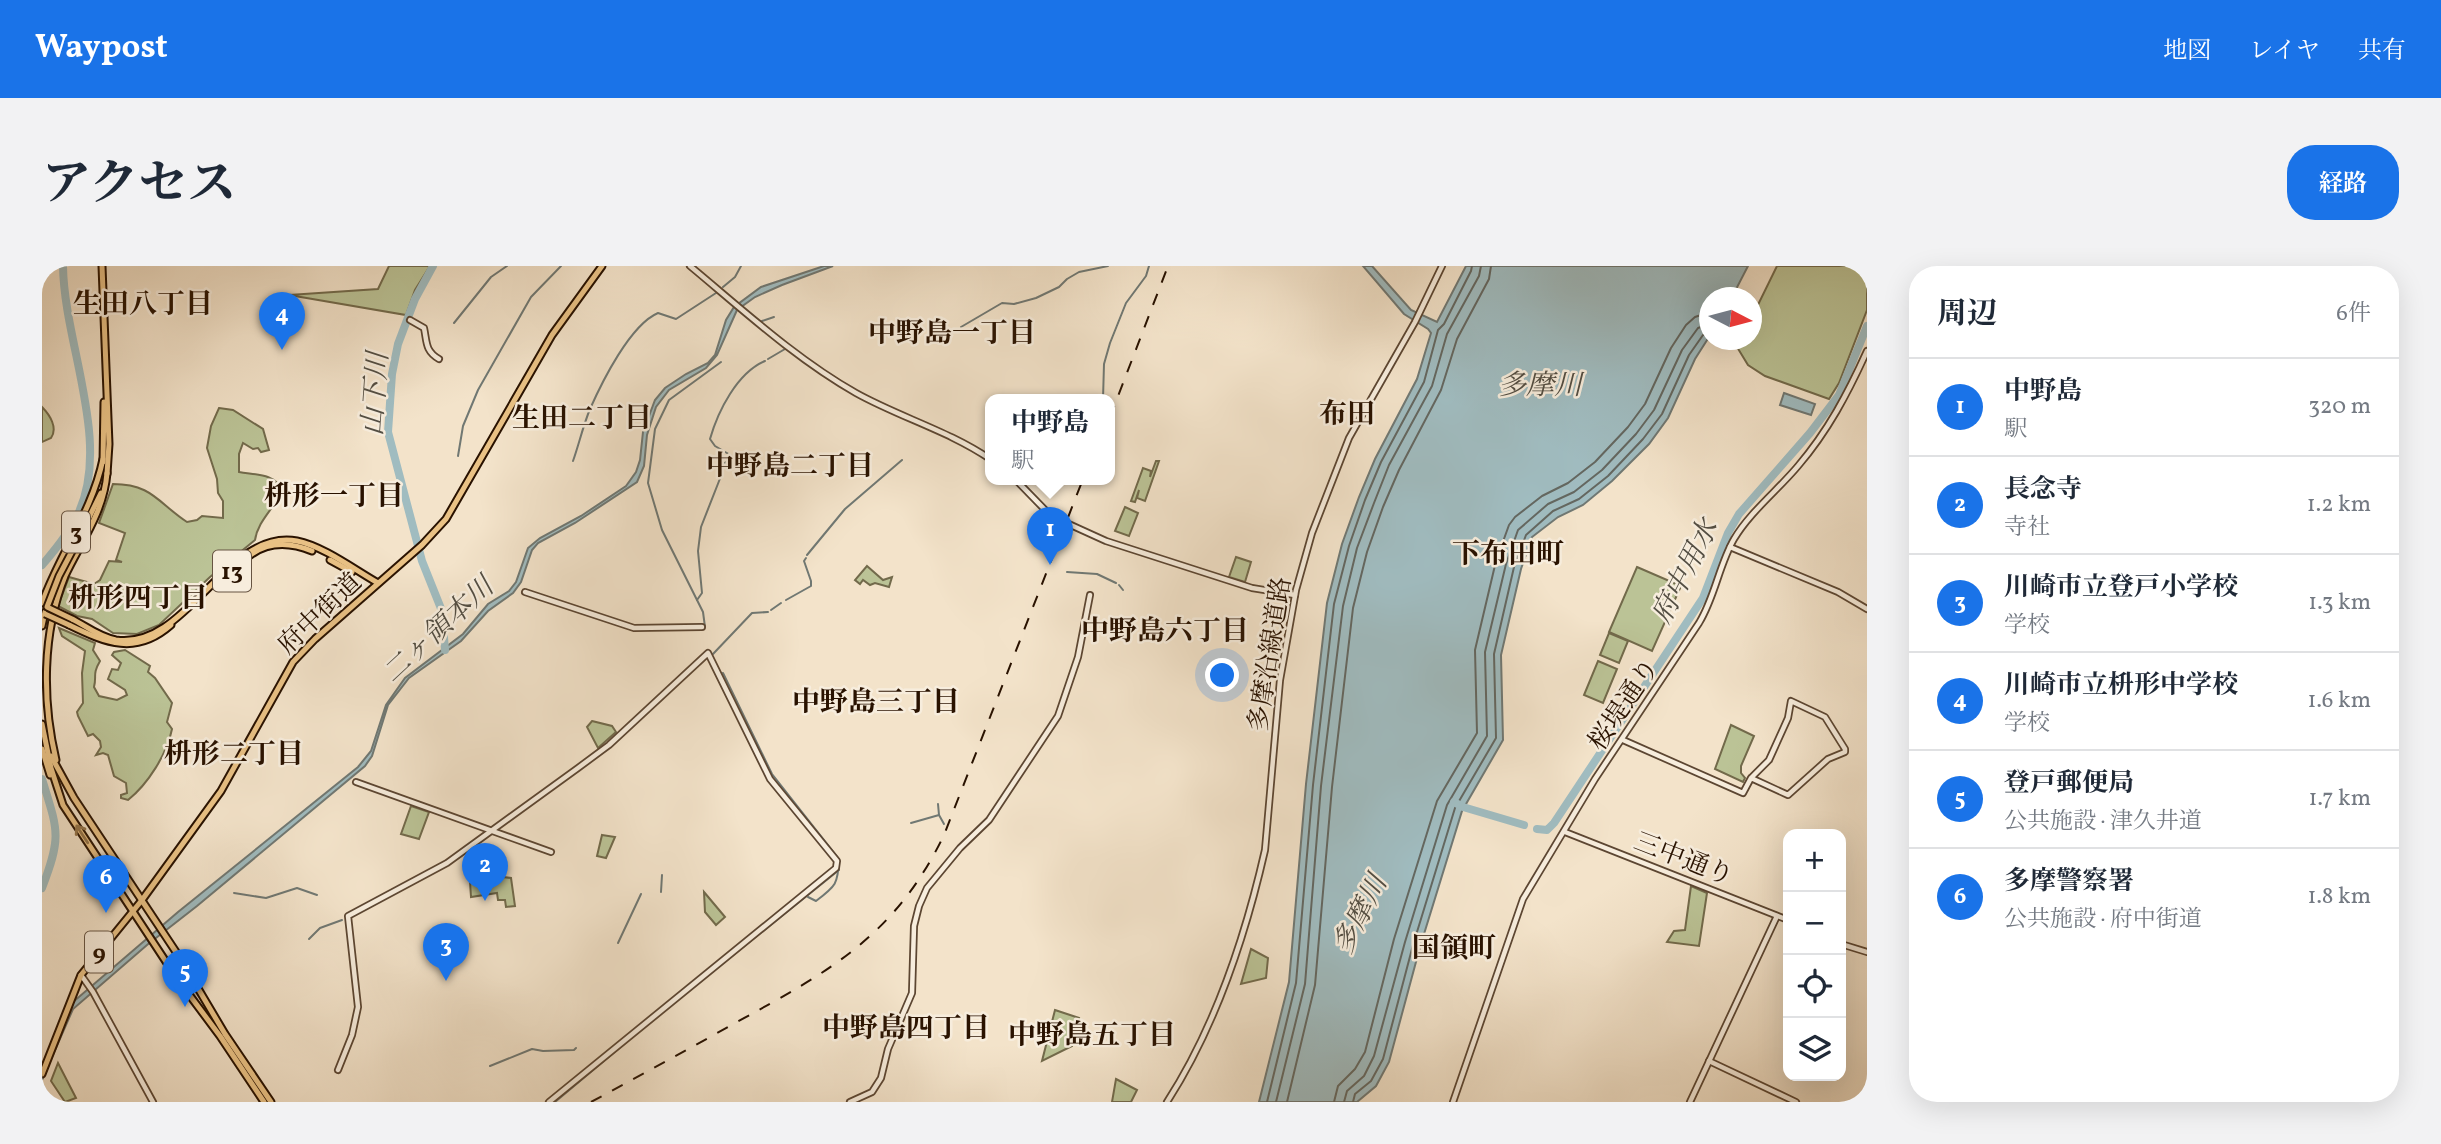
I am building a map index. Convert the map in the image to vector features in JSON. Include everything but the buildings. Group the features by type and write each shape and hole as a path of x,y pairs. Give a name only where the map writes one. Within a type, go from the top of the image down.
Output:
{"main road":[{"name":"3","path":"63,777 47,720 43,663 48,623 65,576 99,512 107,473 109,444 102,266"},
{"name":"府中街道","path":"42,1074 81,975 142,900 221,791 293,662 314,639 419,548 454,506 552,335 602,266"},
{"name":"3","path":"93,509 101,484 106,383"},
{"name":"3","path":"42,626 44,608 55,571 89,508 103,460"},
{"name":"3","path":"44,608 99,498 107,473"},
{"name":"13","path":"44,608 106,642 133,644 152,639 161,635 250,556 271,545 302,547 378,583"},
{"path":"55,571 65,576"},
{"name":"3","path":"42,724 45,749 59,797 151,939 264,1102"},
{"name":"3","path":"45,749 271,1102"},
{"path":"158,949 163,933"}],"street":[{"path":"691,266 742,309 845,387 985,455"},
{"name":"多摩沿線道路","path":"1167,1102 1188,1068 1216,1008 1241,939 1259,874 1265,850 1280,680 1295,594 1311,533 1338,462 1355,427 1415,322 1442,266"},
{"path":"410,320 424,328 427,348 439,359"},
{"name":"桜堤通り","path":"1453,1102 1516,915 1528,890 1595,779 1705,614 1731,547 1743,527 1828,428 1867,351"},
{"path":"1021,485 1051,516 1106,541 1252,587 1295,594"},
{"path":"1731,547 1838,592 1867,609"},
{"path":"525,592 634,628 702,627"},
{"path":"850,1102 872,1091 881,1079 888,1049 912,993 914,926 927,888 960,848 989,820 1058,716 1078,657 1090,596"},
{"path":"338,1070 352,1035 358,1007 348,916 435,870 609,745 708,653 770,779 837,861 836,868 549,1102"},
{"path":"1623,740 1743,793 1751,778 1769,760 1788,718 1791,701 1825,717 1845,749 1845,752 1828,759 1788,795 1751,778"},
{"path":"356,782 551,852"},
{"name":"三中通り","path":"1565,832 1783,918"},
{"path":"1690,1102 1777,916"},
{"path":"1846,946 1867,952"},
{"path":"81,975 153,1102"},
{"path":"1709,1061 1796,1102"}],"green space":[{"path":"389,266 430,266 415,290 406,315 289,295 378,289"},
{"path":"1777,266 1867,266 1867,310 1839,383 1829,399 1765,376 1748,365 1739,350 1762,350 1762,297"},
{"path":"42,407 54,430 51,438 42,442"},
{"path":"219,408 233,410 263,429 269,450 261,452 258,448 253,449 243,443 239,454 239,472 274,480 282,490 260,526 255,540 210,577 159,625 137,634 113,633 92,619 77,616 58,606 69,577 94,584 100,580 109,561 122,562 116,560 125,533 99,523 113,484 146,491 187,522 202,516 223,518 223,501 218,493 217,479 207,448 211,426"},
{"path":"1156,461 1159,461 1145,501 1137,498 1139,490 1135,502 1131,501 1143,468 1151,471 1150,477"},
{"path":"1125,507 1138,513 1129,536 1115,531"},
{"path":"1236,557 1251,562 1245,582 1229,577"},
{"path":"867,566 883,580 892,577 889,587 875,583 870,585 863,580 860,584 855,580"},
{"path":"1637,567 1681,586 1652,651 1609,632"},
{"path":"59,628 95,643 93,650 100,661 95,672 94,687 99,696 117,700 127,695 125,690 108,679 112,669 118,670 121,663 112,655 125,650 150,666 148,672 172,703 167,722 172,729 166,748 149,777 128,800 121,798 121,795 127,793 126,783 114,776 108,755 96,755 101,747 100,741 93,734 88,736 78,716 77,712 83,703 82,673 85,651 62,636"},
{"path":"1609,633 1628,641 1619,663 1600,655"},
{"path":"1598,661 1617,669 1603,703 1584,695"},
{"path":"592,721 612,726 616,732 598,748 587,727"},
{"path":"1731,725 1754,736 1741,766 1741,773 1745,778 1743,782 1715,769"},
{"path":"411,806 429,812 419,839 401,834"},
{"path":"602,835 615,837 606,858 597,856"},
{"path":"469,866 503,869 503,877 511,878 515,906 506,907 505,900 498,900 497,893 471,897"},
{"path":"1691,886 1707,893 1699,946 1667,942 1674,931 1685,930"},
{"path":"704,892 725,917 716,925 705,912"},
{"path":"1251,949 1268,958 1266,978 1241,984"},
{"path":"1055,1010 1079,1018 1072,1046 1042,1061"},
{"path":"58,1063 76,1098 65,1102 51,1081"},
{"path":"1116,1079 1137,1090 1131,1102 1112,1102"}],"water":[{"path":"824,266 833,266 755,297 737,310 717,355 706,368 669,390 656,407 647,435 644,466 637,482 575,523 538,543 532,550 521,582 513,593 488,611 461,641 409,678 388,705 372,756 365,766 73,1009 42,1080 42,1066 66,1008 178,912 358,767 371,751 386,705 405,678 463,634 488,604 509,591 516,582 528,548 626,486 636,472 643,432 655,400 665,388 708,363 715,355 726,320 734,307 761,287"},
{"name":"多摩川","path":"1363,266 1372,266 1411,310 1437,322 1466,266 1748,266 1737,287 1699,287 1701,350 1668,418 1649,444 1583,505 1558,517 1532,537 1521,569 1501,655 1503,740 1462,811 1420,947 1389,1062 1376,1086 1357,1102 1259,1102 1289,982 1306,784 1327,603 1342,544 1359,497 1375,459 1417,379 1431,333 1404,314"},
{"path":"1784,393 1815,404 1811,415 1780,405"}],"waterway":[{"path":"42,565 67,533 79,512 88,484 88,423 65,296 63,266"},
{"name":"山下川","path":"433,266 415,299 398,344 392,374 388,432 422,561 442,611 445,650"},
{"path":"454,323 491,277 507,266"},
{"path":"458,456 463,426 478,390 531,297 561,266"},
{"path":"723,287 735,277 741,266"},
{"path":"961,327 1002,303 1014,304 1036,298 1059,287 1079,272 1108,266"},
{"path":"1103,394 1104,364 1110,343 1126,303 1146,276 1149,266"},
{"path":"573,461 595,398 618,355 637,329 658,313 676,319 716,293"},
{"path":"762,321 774,317"},
{"name":"府中用水","path":"1537,829 1547,830 1554,823 1703,598 1728,533 1739,514 1810,433 1839,395 1867,326"},
{"path":"768,359 785,349"},
{"path":"697,600 702,593 698,551 701,527 721,476 722,466 732,456 715,446 710,439 718,417 737,384 765,361"},
{"path":"705,627 703,612 662,530 648,483 655,429 669,400 721,362"},
{"path":"807,555 845,509 902,460"},
{"path":"786,600 811,586 804,561 806,558"},
{"path":"1067,572 1097,574 1116,583"},
{"path":"1119,585 1123,590"},
{"path":"771,610 781,603"},
{"path":"713,654 752,613 768,612"},
{"path":"723,673 772,774 839,859 837,879 832,888 816,901 808,897"},
{"path":"42,779 52,811 55,834 53,856 42,888"},
{"name":"府中用水","path":"1454,802 1524,825"},
{"path":"938,804 939,815 944,824"},
{"path":"911,823 939,815"},
{"path":"671,1005 839,870"},
{"path":"661,892 662,875"},
{"path":"234,893 266,898 297,888 317,895"},
{"path":"618,943 641,894"},
{"path":"309,939 320,928 342,920"},
{"path":"555,1102 648,1024"},
{"path":"490,1066 532,1049 543,1051 576,1048"}],"railway":[{"path":"1115,404 1168,266"},
{"path":"591,1102 801,986 857,947 904,900 925,870 944,835 1081,485"}],"place":[{"name":"川崎市立枡形中学校","path":"282,350"},
{"name":"中野島","path":"1050,565"},
{"name":"長念寺","path":"485,901"},
{"name":"多摩警察署","path":"106,913"},
{"name":"川崎市立登戸小学校","path":"446,981"},
{"name":"登戸郵便局","path":"185,1007"}],"district":[{"name":"生田八丁目","path":"143,303"},
{"name":"中野島一丁目","path":"952,332"},
{"name":"布田","path":"1347,413"},
{"name":"生田二丁目","path":"582,417"},
{"name":"中野島二丁目","path":"790,465"},
{"name":"枡形一丁目","path":"334,495"},
{"name":"下布田町","path":"1508,553"},
{"name":"枡形四丁目","path":"138,597"},
{"name":"中野島六丁目","path":"1165,630"},
{"name":"中野島三丁目","path":"876,701"},
{"name":"枡形二丁目","path":"234,753"},
{"name":"国領町","path":"1454,947"},
{"name":"中野島四丁目","path":"906,1027"},
{"name":"中野島五丁目","path":"1092,1034"}],"water label":[{"name":"二ヶ領本川","path":"437,629"}]}
